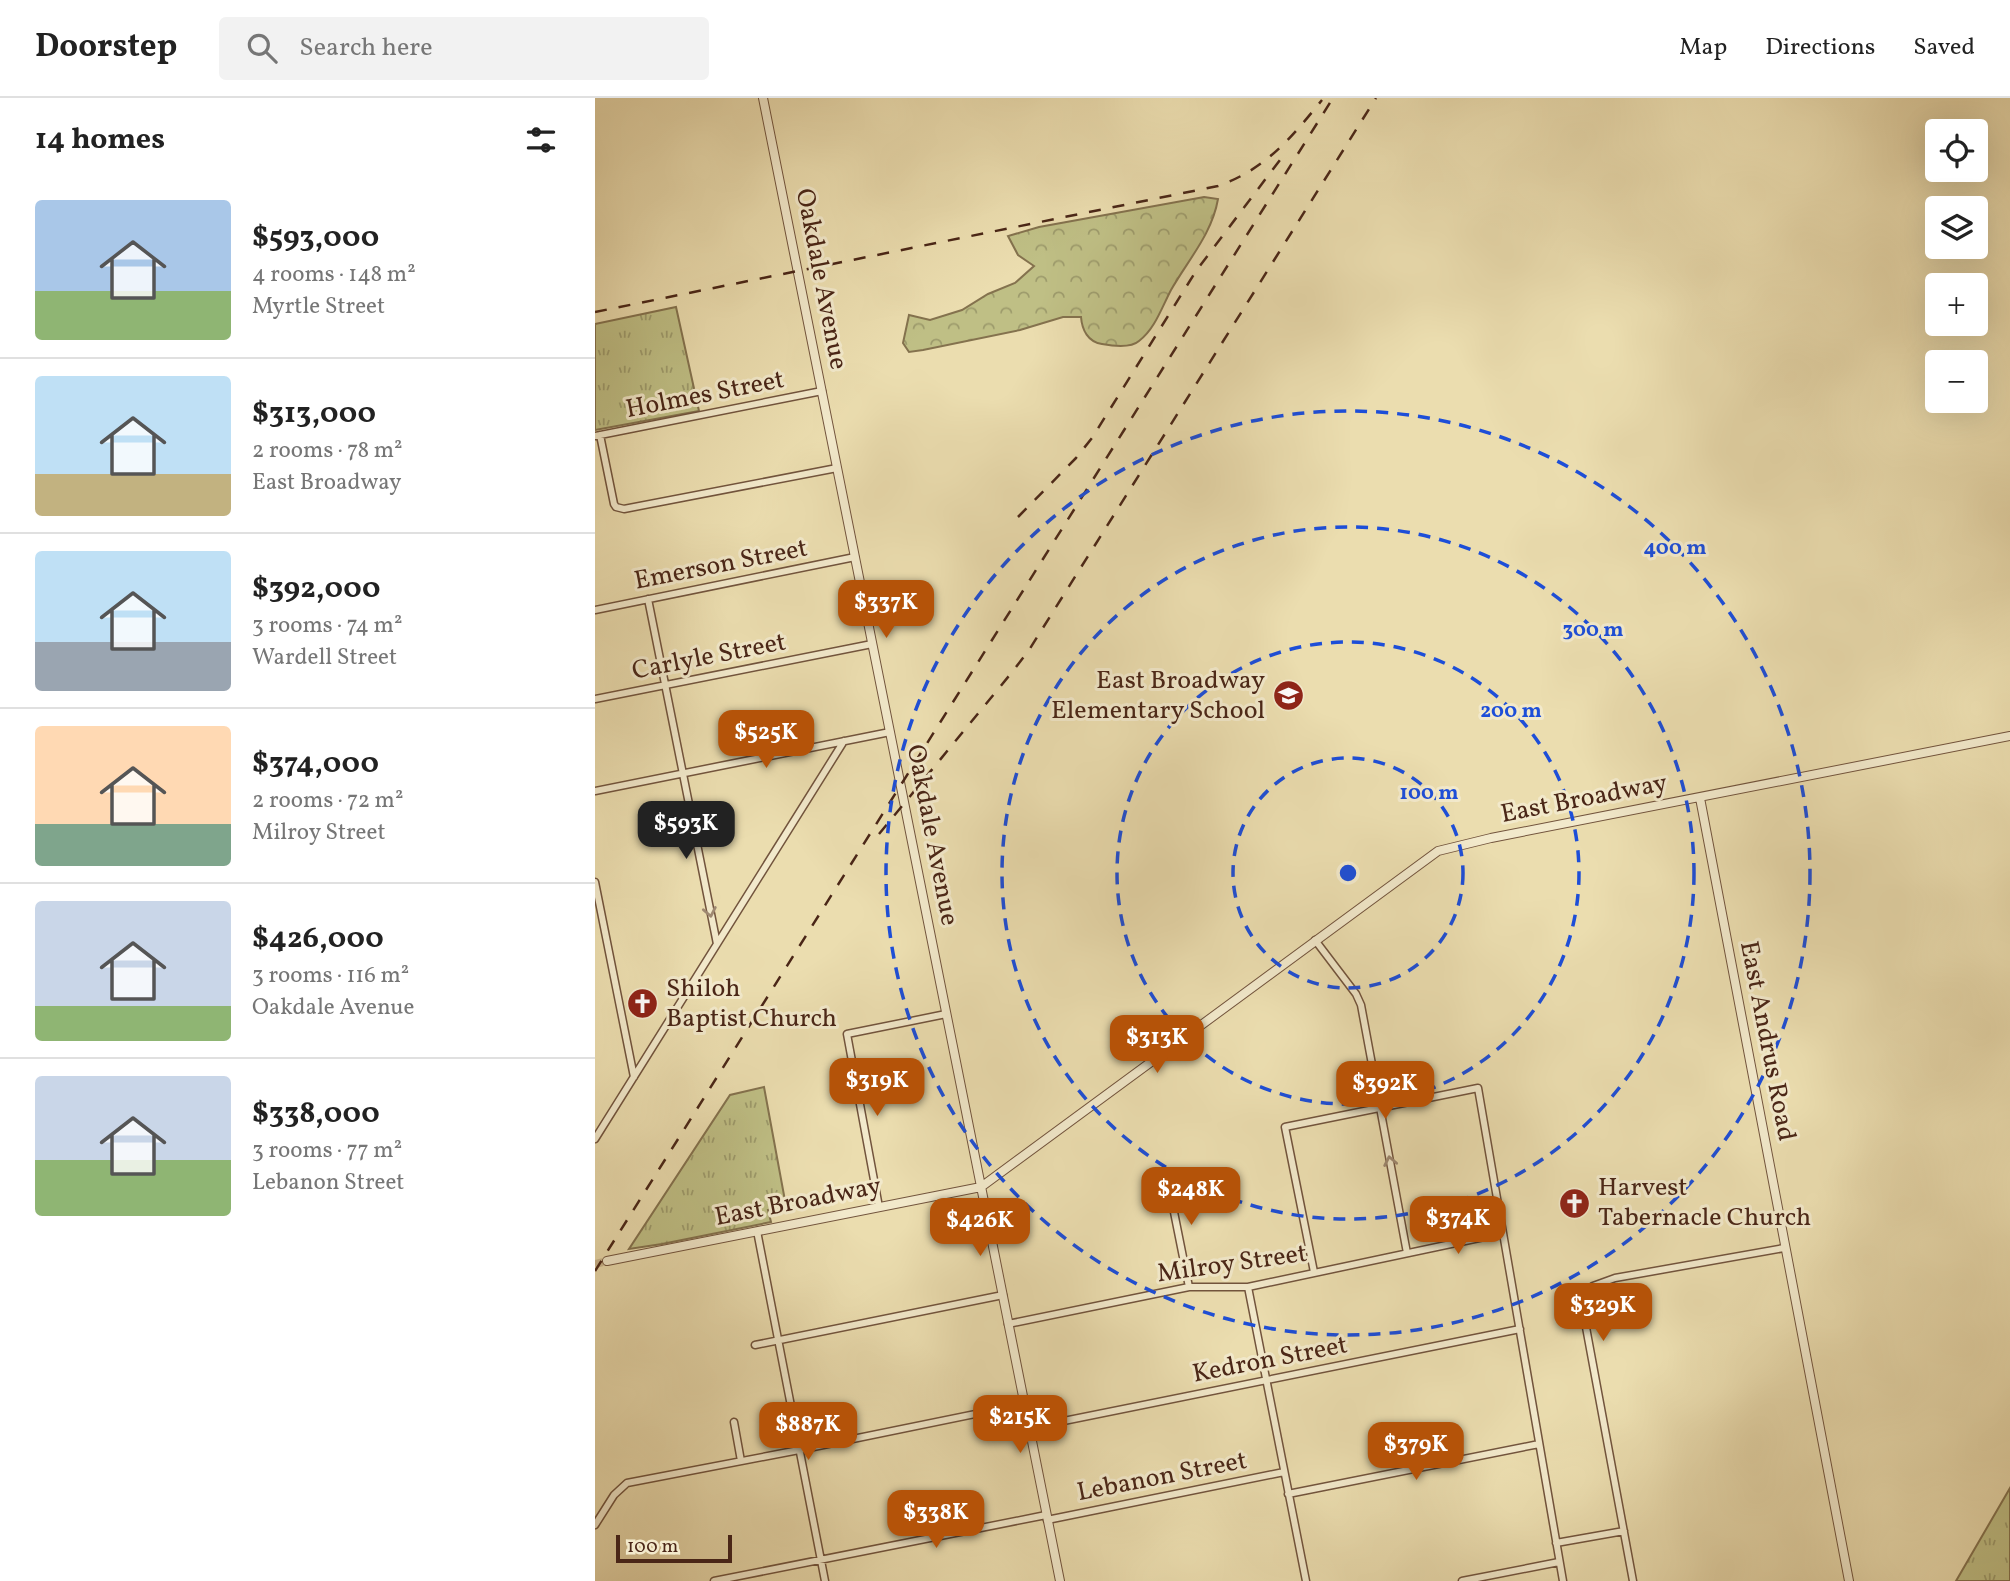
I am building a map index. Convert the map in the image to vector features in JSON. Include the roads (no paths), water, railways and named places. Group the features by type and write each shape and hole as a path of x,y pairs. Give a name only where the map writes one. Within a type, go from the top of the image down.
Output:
{"street":[{"name":"Oakdale Avenue","path":"763,98 1059,1581"},
{"name":"Holmes Street","path":"598,435 822,391"},
{"path":"598,435 616,507 629,509 837,468"},
{"name":"Emerson Street","path":"595,610 855,557"},
{"path":"648,599 717,944"},
{"name":"Carlyle Street","path":"595,699 872,644"},
{"path":"595,791 890,732"},
{"name":"East Broadway","path":"607,1261 981,1187 1438,851 1491,838 2010,736"},
{"path":"595,1139 844,741"},
{"name":"East Andrus Road","path":"1700,798 1849,1581"},
{"path":"595,882 634,1077"},
{"path":"1315,940 1361,1004 1407,1253"},
{"path":"879,1207 847,1034 946,1014"},
{"path":"1314,1272 1285,1127 1478,1088 1563,1581"},
{"path":"1166,1172 1189,1287"},
{"path":"757,1231 825,1581"},
{"name":"Milroy Street","path":"1008,1324 1189,1287 1248,1287 1503,1233"},
{"path":"1633,1581 1582,1294 1593,1286 1615,1278 1784,1248"},
{"path":"1248,1287 1306,1581"},
{"path":"755,1345 1003,1295"},
{"name":"Kedron Street","path":"1029,1428 1520,1329"},
{"path":"595,1525 614,1495 627,1483 1024,1404"},
{"path":"734,1422 741,1461"},
{"path":"1288,1494 1539,1444"},
{"name":"Lebanon Street","path":"714,1581 1284,1472"},
{"path":"1556,1543 1624,1531"},
{"path":"1462,1581 1559,1562"}],"tunnel":[{"path":"595,1264 607,1261"}],"railway":[{"path":"595,1271 1333,98"},
{"path":"879,834 1029,650 1376,98"},
{"path":"595,312 1218,186 1250,171 1264,161 1288,139 1322,100"},
{"path":"1018,517 1092,438 1196,271 1286,152"}],"place":[{"name":"East Broadway Elementary School","path":"1288,696"},
{"name":"Shiloh Baptist Church","path":"643,1004"},
{"name":"Harvest Tabernacle Church","path":"1575,1203"}]}
